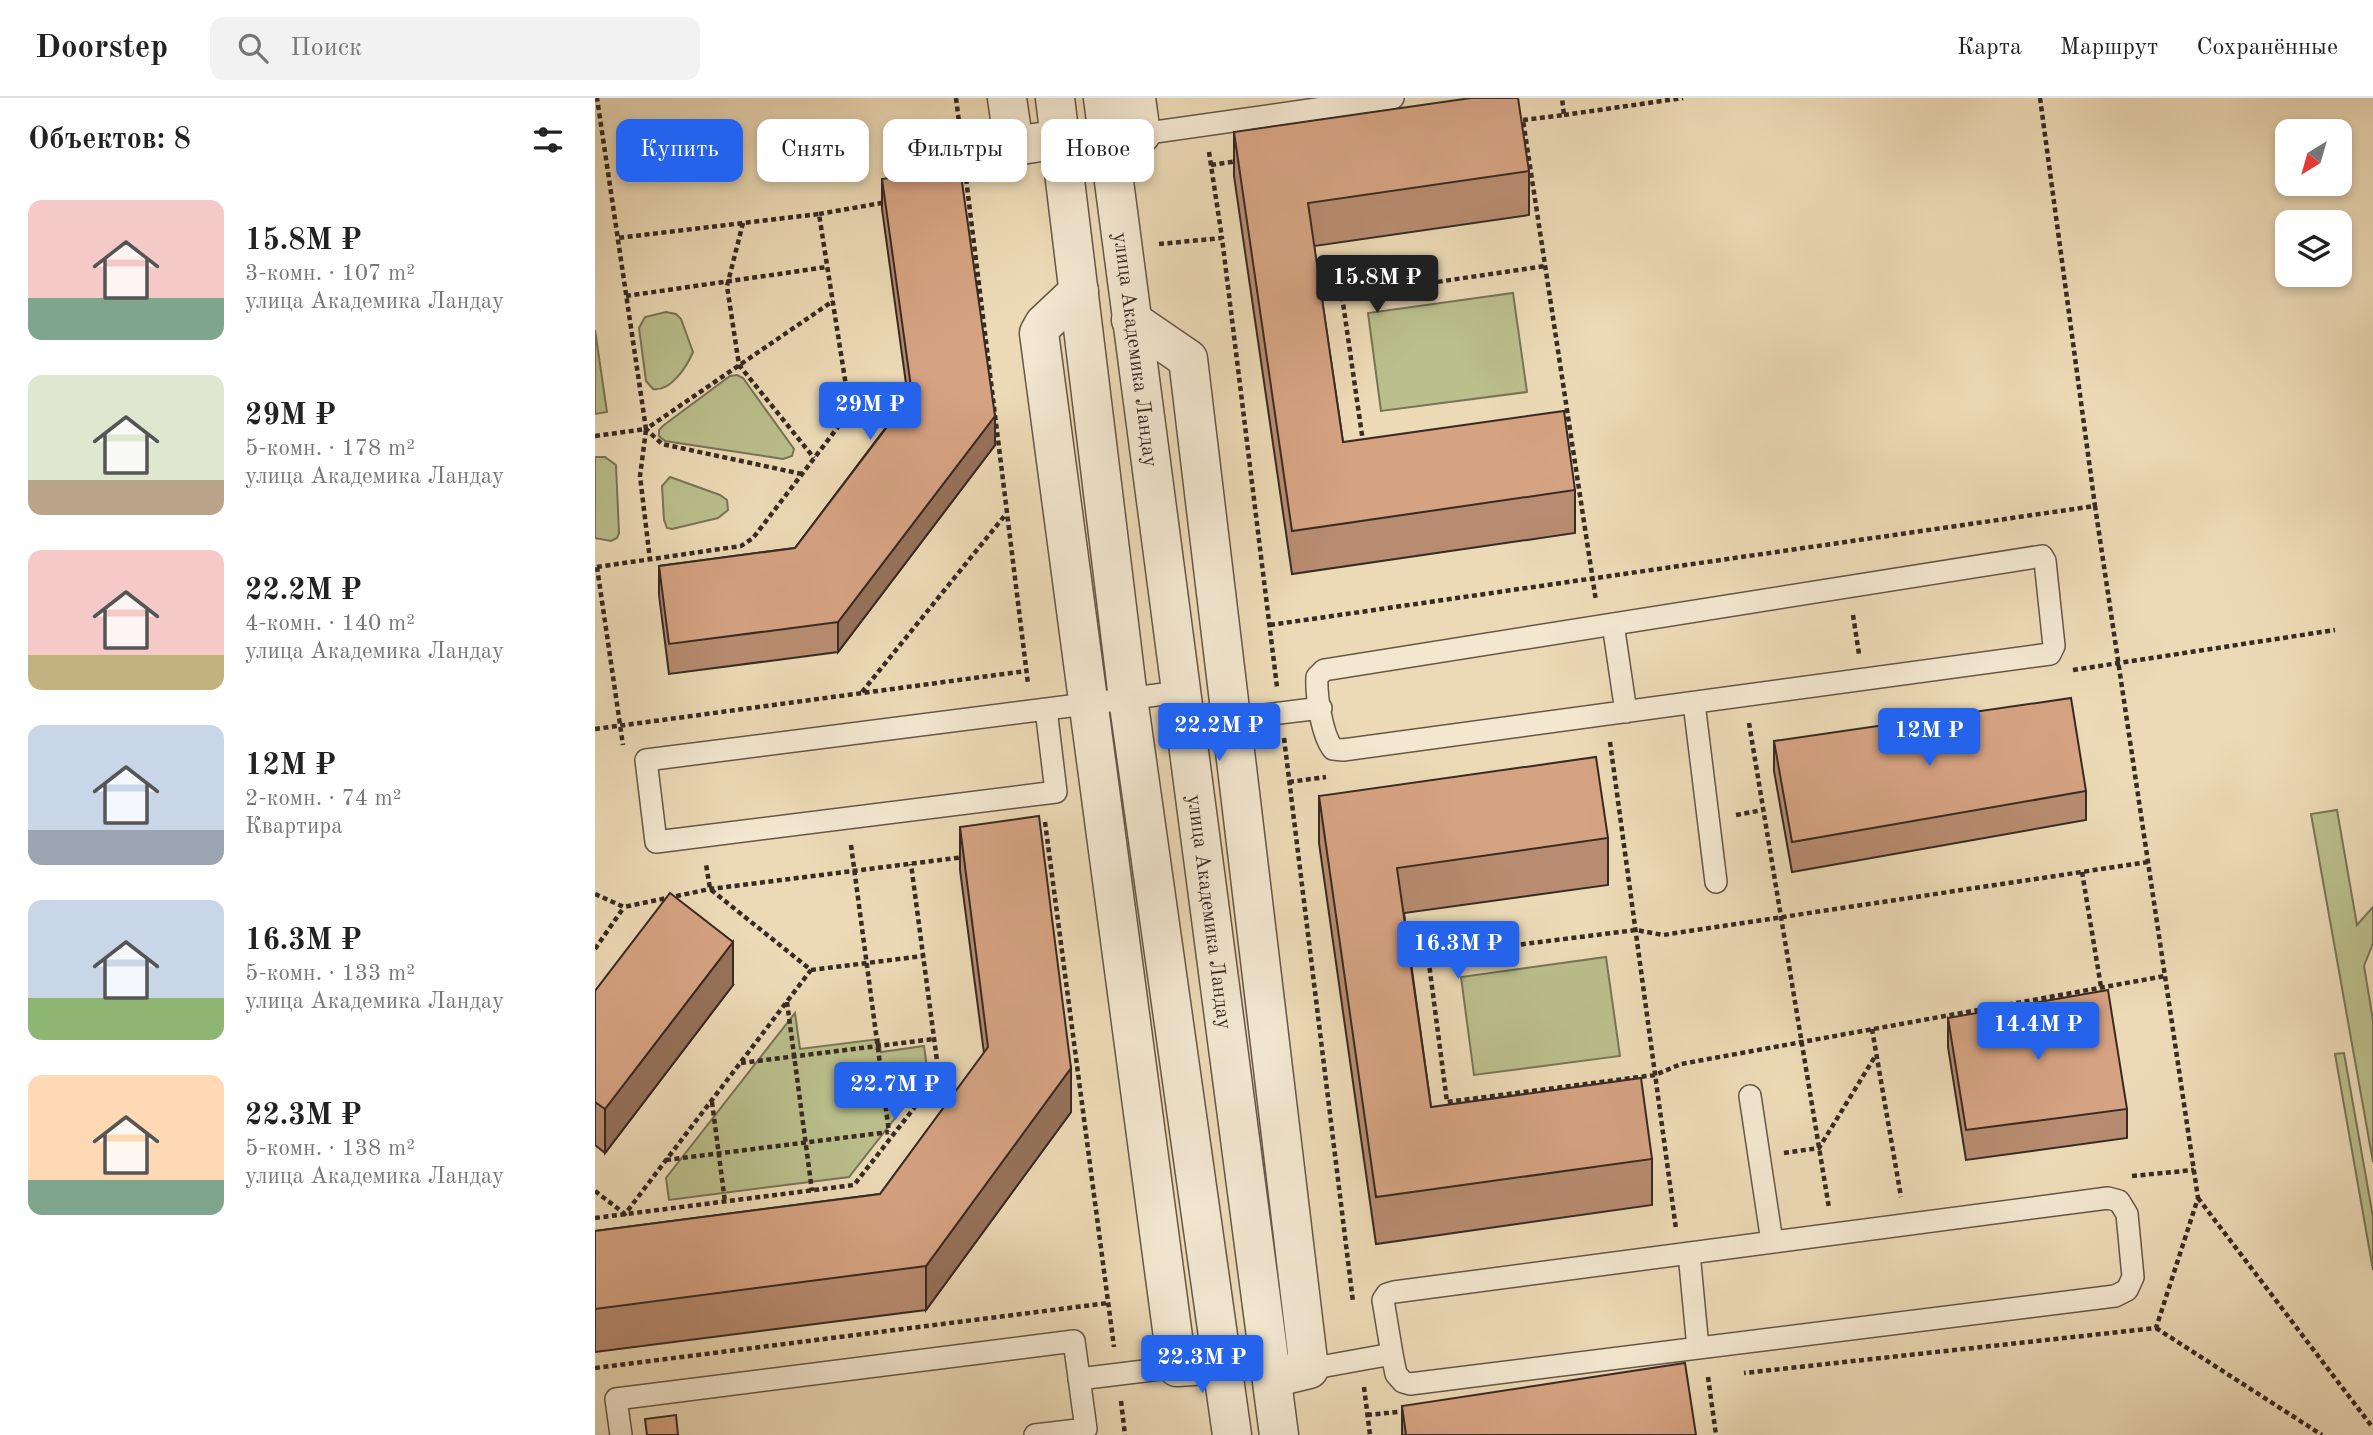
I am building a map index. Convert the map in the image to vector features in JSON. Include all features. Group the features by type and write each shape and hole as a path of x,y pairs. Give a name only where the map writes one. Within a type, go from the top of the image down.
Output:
{"street":[{"path":"1007,98 1010,119"},
{"path":"1055,98 1058,119"},
{"name":"улица Академика Ландау","path":"1103,98 1124,119"},
{"path":"1066,182 1128,698 1232,1435"},
{"name":"улица Академика Ландау","path":"1130,182 1131,320 1279,1435"},
{"path":"1079,290 1039,332 1087,704 1177,1367 1222,1364"},
{"path":"1131,320 1188,359 1309,1369 1272,1378"}],"lane":[{"path":"1154,124 1205,125 1393,98"},
{"path":"2042,556 2045,561 2054,646 2050,654 1343,750 1333,750 1327,741 1317,687 1317,677 1324,670 1849,586 2042,556"},
{"path":"1606,625 1616,713"},
{"path":"1039,710 1056,792 656,842 646,760 1180,692"},
{"path":"1694,703 1716,882"},
{"path":"1231,719 1321,708"},
{"path":"1750,1096 1772,1242"},
{"path":"2108,1198 2119,1201 2127,1214 2133,1278 2127,1290 2115,1296 1410,1384 1402,1382 1397,1374 1383,1300 1387,1294 1772,1242 2108,1198"},
{"path":"1684,1254 1698,1348"},
{"path":"621,1435 616,1399 1074,1341 1086,1429 1035,1435"},
{"path":"1309,1369 1392,1354"},
{"path":"1079,1379 1177,1367"}],"path":[{"path":"597,98 646,429 640,476 650,560"},
{"path":"956,98 959,119"},
{"path":"1562,98 1564,115"},
{"path":"1509,122 1683,98"},
{"path":"2040,98 2095,506 2198,1198 2156,1328"},
{"path":"1523,120 1593,579 1606,625"},
{"path":"1205,125 1222,238"},
{"path":"1211,165 1238,161"},
{"path":"965,182 1026,671 1039,710"},
{"path":"617,238 819,214 898,200"},
{"path":"646,760 625,764 596,567 741,546 753,538 841,423 849,405 819,214"},
{"path":"743,223 728,281 739,365 814,458"},
{"path":"1377,440 1363,442 1342,296 1545,266"},
{"path":"626,296 827,267"},
{"path":"595,436 646,429 833,301"},
{"path":"1554,414 1567,412"},
{"path":"646,429 662,444 802,474"},
{"path":"1270,625 2095,506"},
{"path":"862,693 1007,513"},
{"path":"1849,586 1863,680"},
{"path":"595,729 1026,671"},
{"path":"1616,713 1636,930 1655,1075 1684,1254"},
{"path":"1748,717 1831,1219"},
{"path":"1042,793 1125,1435"},
{"path":"848,818 889,1132"},
{"path":"703,836 710,889 811,970 923,956"},
{"path":"1035,848 1049,846"},
{"path":"595,894 624,907 710,889 966,856"},
{"path":"2148,862 1663,935 1636,930 1428,956 1447,1102 1655,1075 1681,1064 2165,976"},
{"path":"595,1218 854,1185 939,1076 911,863"},
{"path":"2082,872 2101,987"},
{"path":"595,949 624,907"},
{"path":"625,1214 811,970"},
{"path":"787,1002 812,1191"},
{"path":"1872,1029 1901,1201"},
{"path":"741,1063 934,1039"},
{"path":"1759,1157 1819,1148 1876,1055"},
{"path":"712,1102 725,1202"},
{"path":"666,1160 897,1131"},
{"path":"2108,1198 2116,1182 2127,1177 2194,1170"},
{"path":"595,1191 625,1214"},
{"path":"2198,1198 2373,1428"},
{"path":"595,1368 1108,1303"},
{"path":"1735,1374 2156,1328 2322,1435"},
{"path":"1716,1435 1708,1377 1721,1376"},
{"path":"1367,1415 1408,1410"}],"green space":[{"path":"1513,293 1527,392 1381,411 1368,313"},
{"path":"666,312 676,314 681,319 693,352 672,382 660,389 653,389 646,381 639,328 645,317"},
{"path":"595,330 607,412 595,414"},
{"path":"730,376 743,378 794,449 792,456 783,459 665,441 659,436 659,430 664,425"},
{"path":"595,457 605,457 616,465 619,533 617,538 611,541 595,538"},
{"path":"670,477 720,495 727,500 728,510 718,518 667,528 662,486"},
{"path":"2337,810 2357,925 2373,907 2373,943 2364,966 2373,1020 2373,1162 2311,814"},
{"path":"1606,957 1620,1056 1474,1075 1461,977"},
{"path":"795,1013 800,1049 879,1039 881,1052 924,1046 928,1076 849,1177 669,1200 666,1178"},
{"path":"2344,1053 2373,1217 2373,1270 2335,1054"}],"building":[{"path":"1471,98 1518,98 1529,171 1308,203 1343,442 1564,411 1575,490 1292,531 1234,132"},
{"path":"882,179 883,182 962,182 995,416 838,622 669,644 659,566 795,548 912,394"},
{"path":"2071,698 2086,791 1792,842 1774,741"},
{"path":"1596,757 1608,838 1397,868 1431,1107 1641,1078 1652,1159 1376,1197 1319,796"},
{"path":"1039,816 1071,1068 926,1266 595,1309 595,1231 880,1194 988,1047 960,827"},
{"path":"670,893 733,942 605,1109 595,1102 595,991"},
{"path":"2108,990 2127,1109 1966,1130 1948,1018"},
{"path":"1685,1363 1696,1435 1406,1435 1402,1406"},
{"path":"676,1415 678,1435 647,1435 645,1419"}]}
